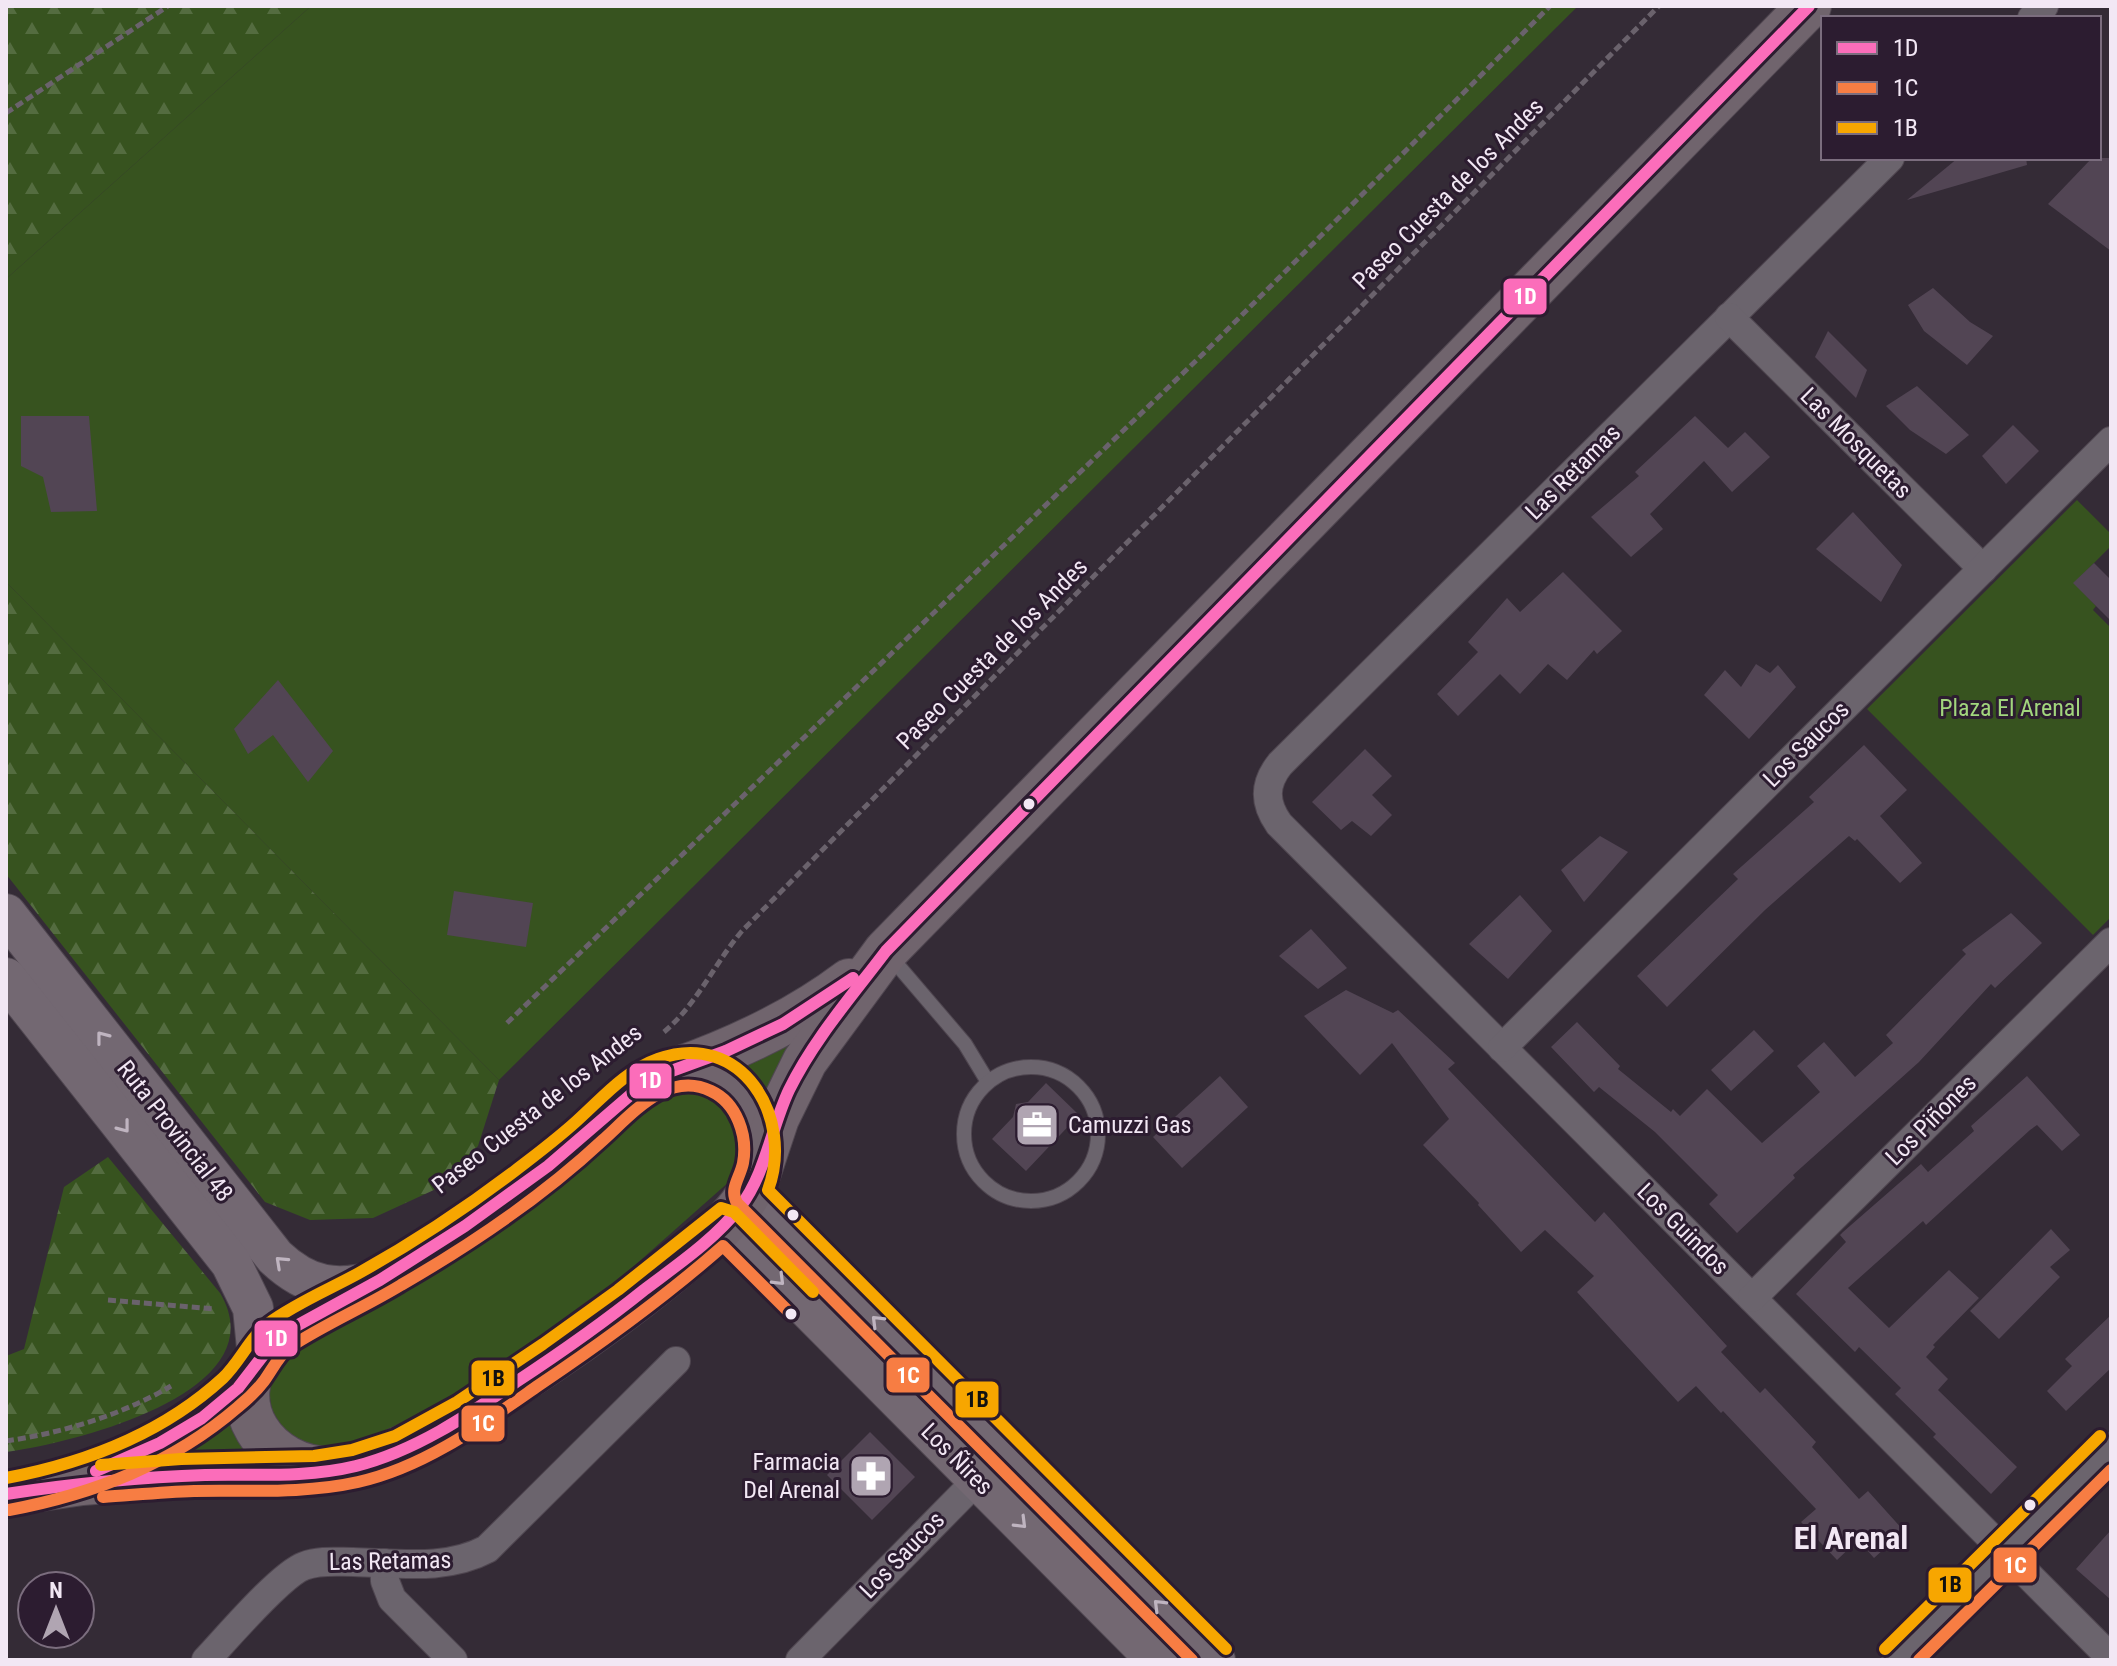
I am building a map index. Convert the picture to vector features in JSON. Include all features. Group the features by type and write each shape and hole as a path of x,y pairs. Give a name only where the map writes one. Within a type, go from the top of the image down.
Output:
{"main road":[{"path":"27,1491 103,1468 158,1445 210,1411 256,1364 278,1336 380,1280 507,1197 632,1093 659,1057 726,1051 783,1024 837,991 886,951 1809,6"},
{"path":"27,1491 156,1477 299,1473 356,1466 400,1451 500,1393 619,1311 743,1198 805,1061 886,951"},
{"path":"659,1057 685,1070 721,1076 746,1098 761,1145 743,1198"},
{"path":"256,1364 248,1397 250,1413 262,1439 286,1458 316,1468 335,1469"}],"street":[{"name":"Las Retamas","path":"1266,792 1268,781 1280,764 1888,160"},
{"name":"Las Mosquetas","path":"1729,317 1983,569"},
{"name":"Los Saucos","path":"1502,1048 2111,441"},
{"name":"Los Guindos","path":"1266,792 1272,815 1279,824 2111,1658"},
{"name":"Ruta Provincial 48","path":"6,914 275,1257 301,1277 330,1286 362,1285 380,1280"},
{"name":"Los Piñones","path":"1752,1298 2111,942"},
{"name":"Ruta Provincial 48","path":"6,978 231,1263 253,1308 256,1364"},
{"name":"Los Ñires","path":"743,1198 1005,1451 1215,1660"},
{"name":"Los Ñires","path":"743,1198 977,1479 1157,1660"},
{"name":"Las Retamas","path":"206,1660 295,1570 326,1561 456,1562 487,1549 676,1361"},
{"path":"1896,1660 2111,1447"},
{"name":"Los Saucos","path":"800,1660 1005,1451"},
{"path":"384,1563 385,1581 392,1599 453,1660"}],"lane":[{"path":"886,951 965,1044 988,1082"},
{"path":"1016,1068 1048,1069 1076,1084 1087,1096 1094,1111 1098,1143 1086,1172 1075,1184 1048,1199 1018,1200 990,1188 979,1177 970,1165 963,1135 969,1106 988,1082 1016,1068"}],"path":[{"path":"6,113 168,6"},
{"path":"507,1023 1204,353 1550,6"},
{"name":"Paseo Cuesta de los Andes","path":"659,1057 721,958 742,931 1659,6"},
{"path":"108,1300 226,1310"},
{"path":"6,1441 110,1415 179,1382"}],"green space":[{"path":"6,6 311,6 6,279"},
{"path":"311,6 1578,6 499,1080 6,582 6,279"},
{"name":"Plaza El Arenal","path":"2077,500 2111,534 2111,546 2074,583 2096,606 2093,610 2111,628 2111,917 2093,935 1867,709"},
{"path":"6,582 499,1080 478,1146 436,1189 373,1218 310,1220 265,1202 6,874"},
{"path":"814,1021 766,1098 738,1069 771,1054"},
{"path":"685,1091 715,1103 733,1123 738,1150 730,1181 581,1313 553,1335 453,1397 364,1444 339,1450 303,1443 284,1430 272,1410 270,1398 270,1384 279,1362 659,1097"},
{"path":"108,1157 220,1293 231,1328 221,1359 196,1385 160,1407 118,1425 75,1438 6,1452 6,1356 24,1349 64,1187"},
{"path":"230,1415 248,1454 161,1462"}],"building":[{"path":"2111,158 2111,251 2048,204 2090,160"},
{"path":"1956,160 2026,160 2027,165 1907,200"},
{"path":"1933,288 1970,322 1993,336 1967,365 1924,331 1908,305"},
{"path":"1828,331 1867,370 1856,398 1815,357"},
{"path":"1917,386 1969,435 1946,454 1910,430 1886,406"},
{"path":"21,416 89,416 97,511 51,512 43,477 21,466"},
{"path":"1695,416 1728,448 1745,432 1770,457 1732,492 1704,461 1650,514 1663,529 1631,557 1591,517 1639,476 1635,472"},
{"path":"2013,425 2039,451 2006,484 1982,456"},
{"path":"1853,512 1902,565 1881,602 1816,549"},
{"path":"2094,563 2111,580 2111,621 2073,583"},
{"path":"1563,572 1622,631 1597,654 1594,650 1567,680 1548,664 1520,694 1500,674 1458,716 1437,694 1478,652 1468,642 1507,598 1520,612"},
{"path":"1756,664 1770,673 1778,665 1796,687 1749,739 1704,695 1725,670 1741,687"},
{"path":"278,680 333,751 308,782 273,735 248,754 234,729"},
{"path":"1864,745 1907,790 1880,816 1922,863 1900,883 1857,839 1855,841 1849,836 1765,910 1667,1007 1637,976 1738,879 1733,874 1814,802 1809,797"},
{"path":"1365,749 1392,776 1372,795 1392,815 1371,836 1352,821 1341,830 1312,802"},
{"path":"1600,836 1628,852 1584,902 1561,870"},
{"path":"454,891 533,903 526,947 447,935"},
{"path":"1520,895 1552,931 1508,979 1469,944"},
{"path":"2011,913 2042,943 1995,988 1991,984 1919,1062 1793,1175 1795,1178 1737,1233 1709,1204 1718,1195 1655,1132 1599,1087 1594,1092 1551,1047 1577,1022 1620,1066 1618,1069 1671,1112 1673,1109 1680,1116 1707,1089 1762,1143 1820,1092 1797,1066 1824,1042 1855,1077 1893,1043 1886,1035 1966,954 1962,950"},
{"path":"1311,929 1347,968 1318,989 1279,956"},
{"path":"1346,990 1393,1013 1398,1010 1455,1063 1448,1069 1595,1222 1604,1212 1727,1346 1721,1352 1760,1393 1765,1388 1816,1442 1812,1447 1859,1499 1868,1491 1904,1531 1874,1558 1858,1540 1837,1560 1801,1522 1816,1509 1723,1411 1721,1413 1696,1386 1678,1402 1577,1292 1594,1276 1545,1230 1521,1252 1423,1145 1449,1119 1392,1043 1360,1075 1304,1016"},
{"path":"1754,1030 1774,1051 1731,1091 1711,1070"},
{"path":"1220,1076 1248,1107 1182,1168 1153,1137"},
{"path":"2027,1076 2080,1135 2062,1151 2037,1125 1926,1225 1923,1221 1848,1288 1889,1328 1949,1270 1979,1298 1933,1345 1935,1347 1926,1357 1948,1379 1938,1390 2017,1467 1991,1494 1895,1394 1901,1388 1859,1347 1855,1352 1796,1294 1846,1242 1840,1235 1843,1232 1921,1164 1928,1172 1974,1131 1971,1126"},
{"name":"Camuzzi Gas","path":"1046,1083 1079,1115 1026,1171 992,1139 1013,1117 1016,1104 1028,1102"},
{"path":"2051,1229 2070,1250 2050,1267 2060,1277 1999,1339 1970,1311"},
{"path":"2111,1315 2111,1368 2066,1411 2047,1391 2072,1366 2065,1359"},
{"name":"Farmacia Del Arenal","path":"870,1432 915,1477 872,1520 827,1475"},
{"path":"2111,1530 2111,1600 2076,1569"}],"transit line":[{"name":"1D","path":"6,1494 155,1477 319,1472 378,1459 420,1442 479,1407 581,1338 695,1252 730,1219 749,1194 799,1071 834,1018 886,951 1809,6"},
{"name":"1D","path":"96,1471 160,1443 202,1418 238,1388 278,1336 380,1280 465,1226 548,1166 642,1085 783,1024 853,978"},
{"name":"1B","path":"6,1478 94,1455 175,1415 223,1378 269,1323 379,1262 459,1211 549,1144 636,1070 658,1059 688,1053 714,1057 736,1068 754,1086 767,1109 774,1135 774,1162 768,1190 1226,1649"},
{"name":"1C","path":"9,1510 71,1495 131,1474 186,1445 249,1398 290,1347 480,1236 556,1181 652,1098 680,1086 695,1086 720,1096 739,1121 744,1153 735,1188 737,1203 1192,1660"},
{"name":"1B","path":"101,1465 181,1459 314,1456 352,1450 395,1436 457,1402 543,1344 618,1290 721,1208 734,1212 813,1292"},
{"name":"1C","path":"103,1497 338,1486 407,1466 475,1429 587,1352 723,1246 791,1314"},
{"name":"1B","path":"1885,1649 2100,1436"},
{"name":"1C","path":"1919,1660 2111,1470"}],"place":[{"name":"Camuzzi Gas","path":"1037,1125"},
{"name":"Farmacia Del Arenal","path":"871,1476"}],"district":[{"name":"El Arenal","path":"1851,1538"}]}
